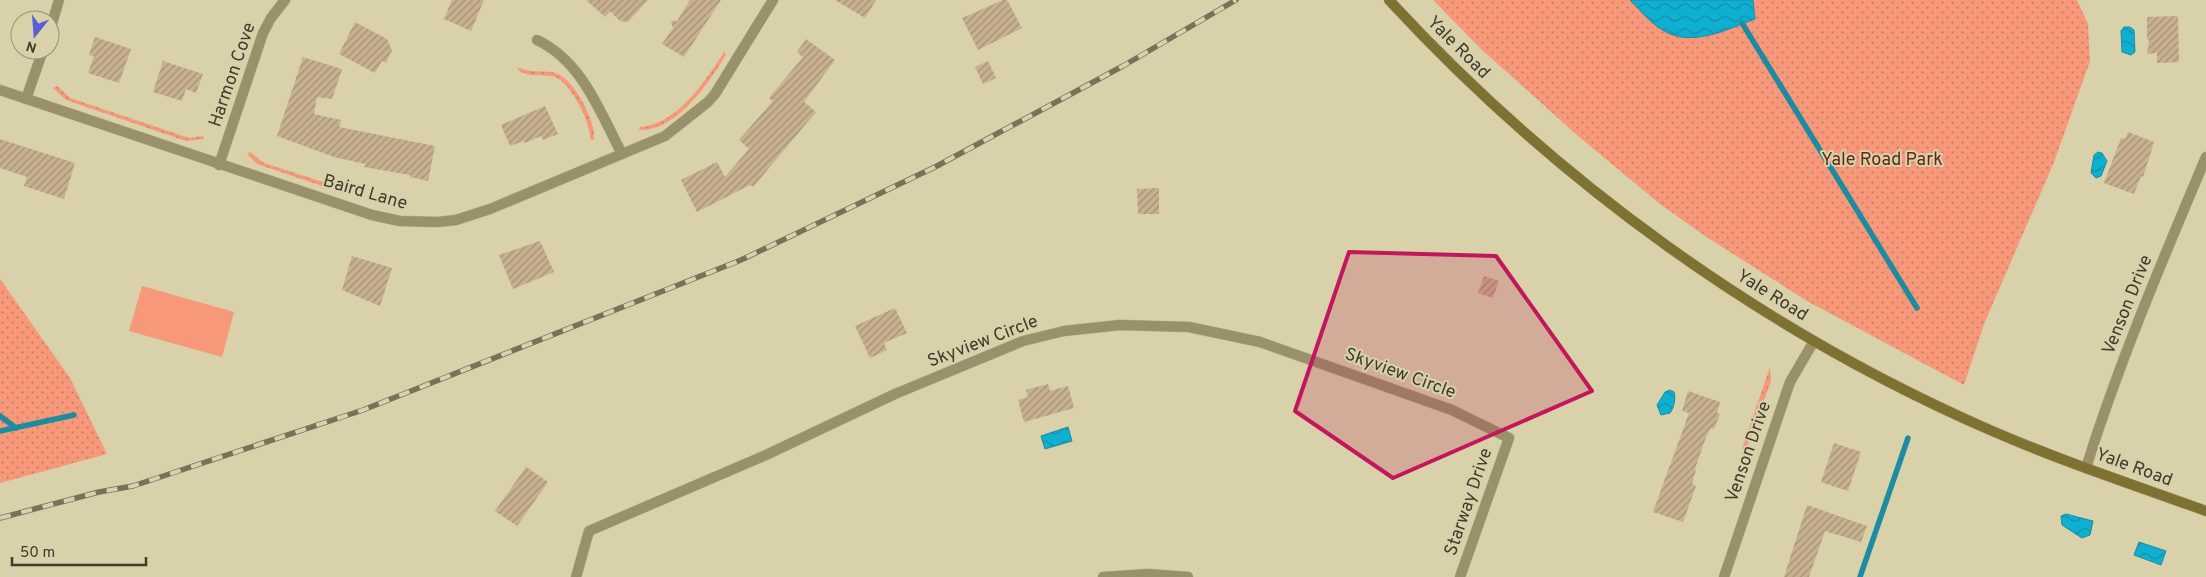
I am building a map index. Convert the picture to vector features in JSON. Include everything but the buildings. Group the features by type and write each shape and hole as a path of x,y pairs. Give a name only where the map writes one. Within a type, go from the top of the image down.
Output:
{"main road":[{"name":"Yale Road","path":"1389,0 1476,89 1532,141 1636,224 1729,290 1887,382 1989,430 2086,468 2206,510"}],"street":[{"name":"Harmon Cove","path":"219,165 263,32 285,0"},
{"name":"Baird Lane","path":"0,90 219,165 388,219 412,223 456,220 490,209 672,132 708,102 738,59 773,0"},
{"path":"537,40 560,53 580,76 622,154"},
{"path":"26,99 40,60"},
{"name":"Venson Drive","path":"2086,468 2101,420 2206,157"},
{"name":"Skyview Circle","path":"576,577 588,531 766,455 952,370 1023,341 1078,329 1120,325 1189,327 1243,337 1452,410 1508,438"},
{"name":"Venson Drive","path":"1724,577 1790,382 1814,341"},
{"name":"Starway Drive","path":"1460,577 1508,438"},
{"path":"1104,577 1155,574 1188,577"}],"highlighted area":[{"path":"1349,252 1496,256 1592,391 1393,478 1295,411"}],"green space":[{"name":"Yale Road Park","path":"1433,0 2077,0 2088,24 2090,61 2054,162 1984,324 1964,385 1807,301 1705,236 1660,204 1577,135 1481,49"},
{"path":"724,52 726,54 711,78 679,114 666,123 653,128 639,130 640,127 653,124 678,110 699,88"},
{"path":"517,69 558,74 565,78 584,104 592,124 594,140 590,139 590,132 579,104 561,80 550,76 526,74"},
{"path":"57,86 70,98 189,138 203,136 204,139 186,141 66,100 53,88"},
{"path":"250,152 264,163 329,184 328,188 257,164 247,154"},
{"path":"0,279 70,378 107,454 0,483"},
{"path":"142,286 234,312 222,357 129,331"},
{"path":"1770,367 1771,381 1746,450 1742,449"}],"water":[{"path":"1630,0 1753,0 1755,19 1706,36 1682,37 1670,34 1658,27"},
{"path":"2124,27 2130,27 2134,30 2135,52 2131,55 2122,52 2121,31"},
{"path":"2098,152 2102,153 2107,161 2101,176 2096,178 2091,173 2094,155"},
{"path":"1670,390 1675,394 1673,408 1670,413 1661,415 1657,405 1665,392"},
{"path":"1068,427 1072,441 1045,449 1041,436"},
{"path":"2066,514 2093,521 2090,535 2082,538 2062,525 2061,516"},
{"path":"2139,542 2166,551 2161,565 2134,555"}],"waterway":[{"path":"1742,23 1917,308"},
{"path":"0,431 74,415"},
{"path":"0,416 16,428"},
{"path":"1860,577 1908,438"}],"railway":[{"path":"0,518 99,492 133,486 363,410 741,260 937,166 1123,66 1236,0"}]}
